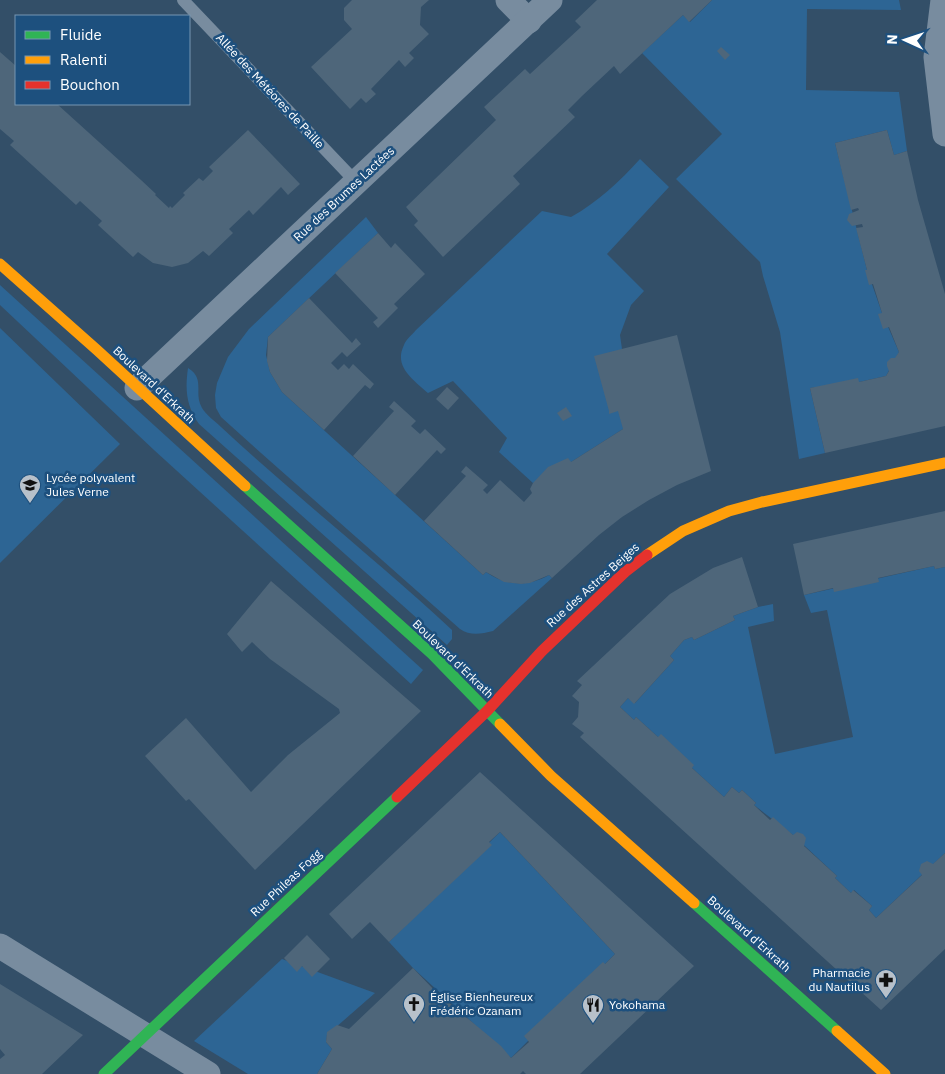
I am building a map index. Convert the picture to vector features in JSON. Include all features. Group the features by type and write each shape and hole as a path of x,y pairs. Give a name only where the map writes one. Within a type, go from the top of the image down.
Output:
{"street":[{"path":"508,0 529,21"},
{"name":"Rue des Brumes Lactées","path":"137,388 550,0"},
{"path":"943,0 936,56 945,134"},
{"name":"Boulevard d'Erkrath","path":"0,264 432,654 551,776 885,1074"},
{"name":"Rue des Astres Beiges","path":"487,711 542,651 625,572 640,559 683,531 729,511 762,502 945,464"},
{"name":"Rue Phileas Fogg","path":"104,1074 487,711"},
{"path":"0,946 208,1074"}],"lane":[{"name":"Allée des Météores de Paille","path":"183,0 356,182"}],"shaded area":[{"path":"712,0 899,0 901,10 807,9 806,90 899,92 907,151 894,155 887,130 835,143 867,270 882,313 899,352 886,376 859,382 810,388 825,453 799,459 780,332 760,262 676,179 722,134 642,53 683,15 690,22"},
{"path":"640,159 669,187 607,254 644,291 631,305 620,335 622,349 623,429 571,462 533,483 499,452 507,438 453,381 428,393 411,378 403,366 401,353 406,341 416,330 542,211 571,217 608,191"},
{"path":"366,217 378,233 268,337 266,355 270,372 282,392 483,575 486,572 501,580 517,583 533,582 549,575 552,578 493,631 476,634 460,629 221,417 216,408 215,395 217,383 228,357 249,329"},
{"path":"0,285 423,670 411,684 154,450 0,305"},
{"name":"Lycée polyvalent Jules Verne","path":"0,328 120,444 0,563"},
{"path":"188,368 197,377 200,402 206,413 249,453 452,630 452,639 447,645 199,424 189,404"},
{"path":"934,566 935,569 945,567 945,853 876,918 869,910 872,906 854,890 851,893 835,878 837,876 793,835 754,805 756,803 742,790 739,793 732,787 724,797 636,717 634,720 620,707 628,698 635,703 674,660 670,656 684,640 692,637 694,640 735,620 733,616 773,604 774,621 748,627 775,754 853,737 827,610 811,613 804,595"},
{"path":"500,832 615,954 511,1058 413,968 389,942"},
{"path":"282,959 375,993 327,1035 326,1042 332,1049 317,1074 248,1074 194,1041"}],"building":[{"path":"352,0 429,0 421,7 420,25 429,34 409,53 414,58 405,67 399,60 371,89 376,94 366,103 361,98 350,109 311,67 352,29 344,20 344,8"},
{"path":"597,0 712,0 689,22 683,15 620,74 614,66 582,96 568,110 575,117 513,176 520,184 443,257 414,225 418,221 406,207 496,120 484,107 525,69 530,74 581,27 575,21"},
{"path":"721,47 730,55 725,60 717,51"},
{"path":"0,52 15,65 15,105 58,105 169,208 170,206 172,208 185,195 183,193 199,178 203,181 213,171 209,167 248,130 300,184 288,195 281,187 253,215 249,210 229,229 233,233 209,256 203,251 188,263 172,267 153,263 138,252 133,257 98,225 102,221 80,201 76,205 10,145 14,141 0,129"},
{"path":"887,130 894,155 907,151 918,200 945,294 945,426 825,453 810,388 858,378 859,382 886,376 889,371 887,362 891,358 895,358 899,352 889,327 883,329 878,314 882,313 873,284 869,285 856,228 863,227 862,224 852,226 847,220 849,214 859,210 858,208 851,210 835,143"},
{"path":"378,233 391,248 395,243 425,274 394,304 398,308 378,328 373,322 378,318 335,273"},
{"path":"309,298 352,343 356,338 361,344 347,357 342,352 331,363 338,370 344,364 349,369 353,364 374,384 370,389 365,385 324,430 282,392 270,372 267,361 268,337"},
{"path":"677,335 711,471 677,485 649,500 622,517 599,535 552,578 549,575 530,583 504,582 486,572 483,575 424,521 466,476 461,472 466,466 488,485 483,490 487,494 500,480 524,502 532,493 530,489 533,483 548,467 568,458 571,462 623,429 618,411 609,414 594,356"},
{"path":"447,387 459,398 448,410 436,399"},
{"path":"394,401 416,421 411,426 420,434 425,429 446,449 441,454 437,450 395,495 353,456 394,411 389,407"},
{"path":"566,407 572,416 563,421 557,413"},
{"path":"945,511 945,567 935,569 934,566 878,578 879,582 834,592 833,588 804,595 793,544"},
{"path":"742,557 758,607 733,616 735,620 694,640 692,637 684,640 670,656 674,660 634,704 628,698 620,707 634,720 636,717 658,737 661,734 694,765 692,768 724,797 732,787 739,793 742,790 770,820 773,817 793,835 797,832 803,834 806,838 804,846 837,876 835,878 851,893 853,890 872,906 869,910 876,918 922,875 919,871 921,864 927,861 933,864 945,853 945,949 881,1010 580,737 584,733 572,724 578,717 579,702 572,696 582,685 577,681 670,594 713,568"},
{"path":"271,581 421,711 255,870 189,799 186,801 145,756 186,718 251,792 288,755 340,713 339,709 270,659 252,642 242,652 227,634"},
{"path":"480,772 694,966 580,1074 526,1074 523,1071 520,1074 317,1074 332,1049 326,1042 327,1032 337,1025 349,1029 413,968 437,993 501,1046 511,1058 529,1042 524,1036 603,962 605,964 615,954 500,832 489,842 492,845 389,942 370,922 352,939 329,914"},
{"path":"307,935 330,959 312,977 302,966 297,972 284,958"},
{"path":"0,984 83,1035 42,1074 0,1074 0,1059 5,1055 0,1049"}],"traffic: fast":[{"path":"245,486 432,654 500,724"},
{"path":"104,1074 397,797"},
{"path":"694,903 837,1031"}],"traffic: slow":[{"path":"0,264 245,486"},
{"path":"647,555 683,531 729,511 762,502 945,463"},
{"path":"500,724 551,776 694,903"},
{"path":"837,1031 885,1074"}],"traffic: jam":[{"path":"397,797 487,711 542,651 625,572 647,555"}],"place":[{"name":"Lycée polyvalent Jules Verne","path":"30,504"},
{"name":"Pharmacie du Nautilus","path":"886,999"},
{"name":"Église Bienheureux Frédéric Ozanam","path":"414,1023"},
{"name":"Yokohama","path":"593,1024"}]}
